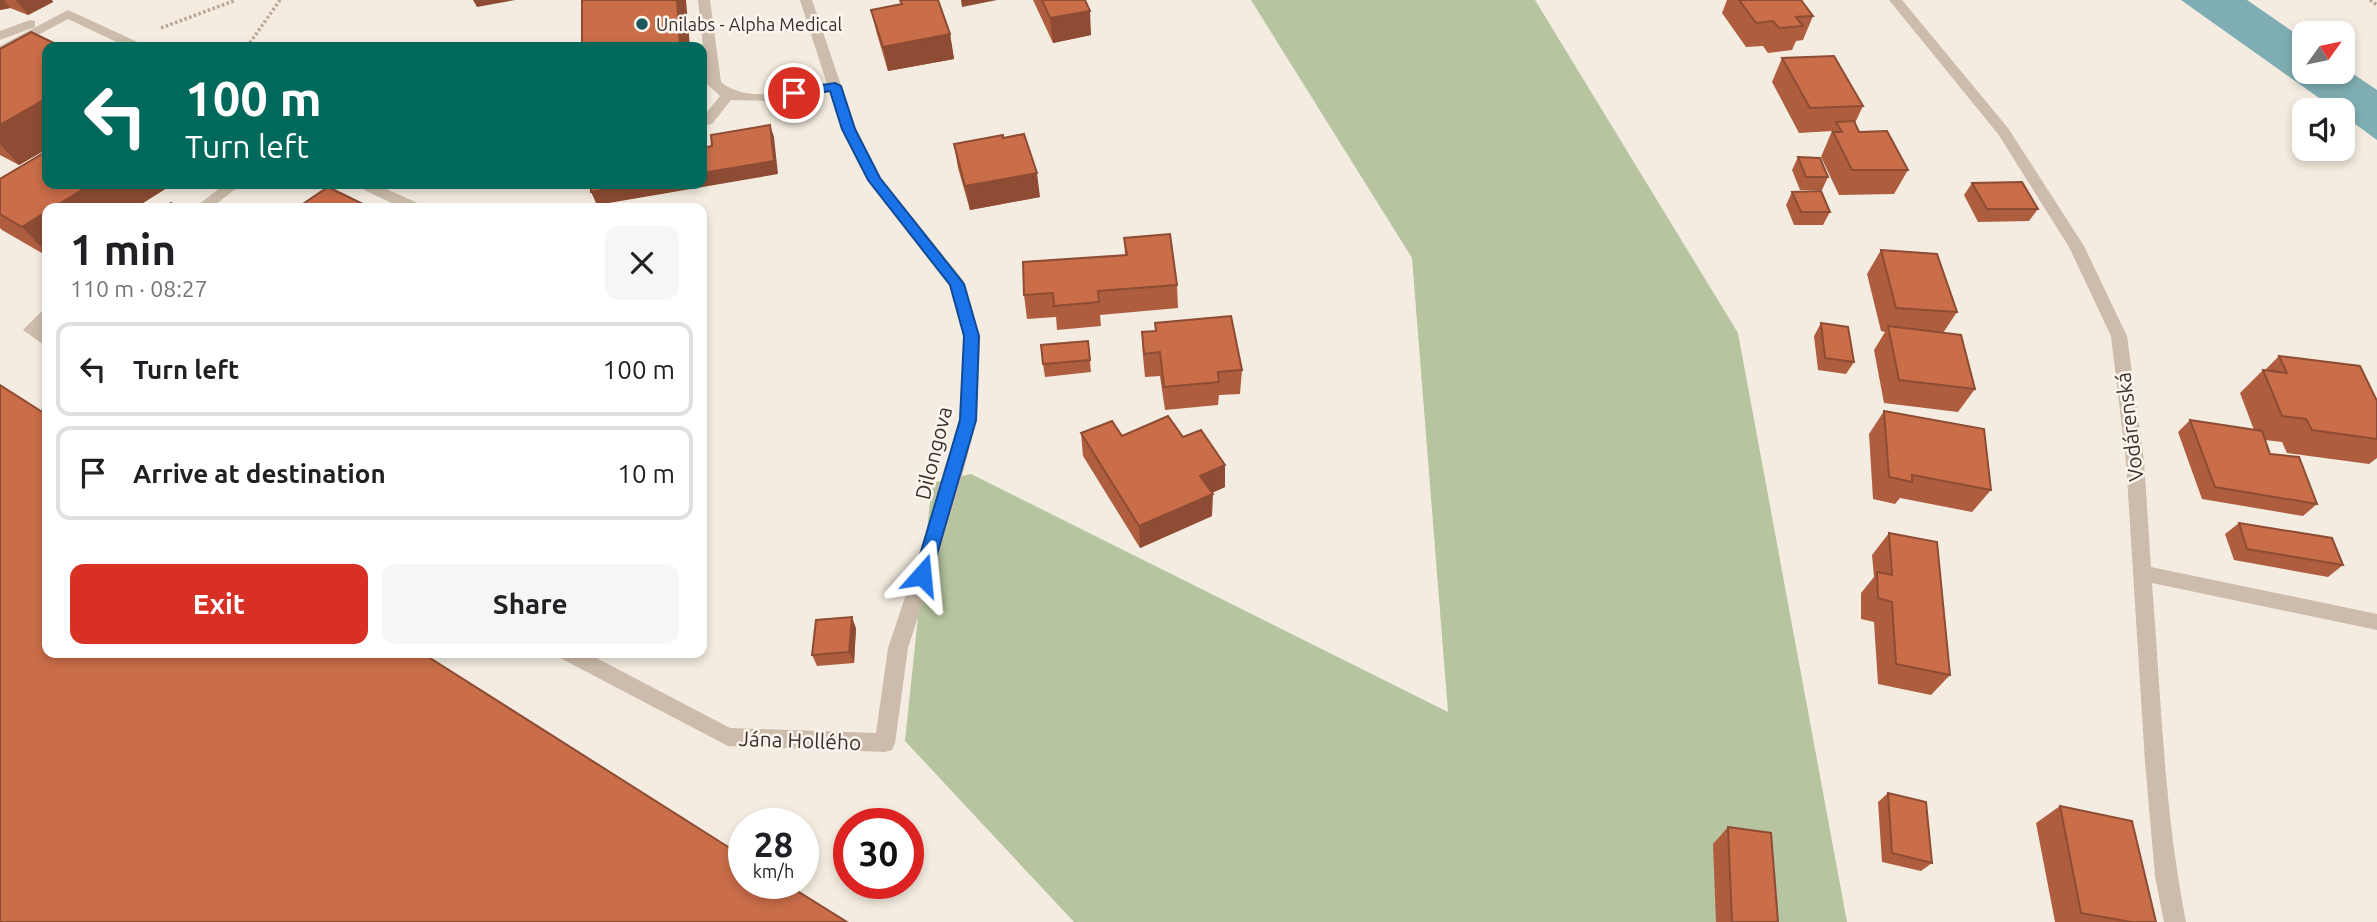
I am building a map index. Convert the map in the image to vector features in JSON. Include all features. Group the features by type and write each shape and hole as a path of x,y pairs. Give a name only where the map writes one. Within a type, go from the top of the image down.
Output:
{"street":[{"path":"704,0 713,84 728,95 774,97 835,86"},
{"name":"Dilongova","path":"806,0 849,129 875,180 957,284 972,336 968,420 946,502 898,648 885,743"},
{"name":"Vodárenská","path":"1895,0 2003,131 2076,246 2119,336 2135,461 2155,762 2166,876 2175,922"},
{"path":"68,7 128,42"},
{"path":"0,36 68,7"},
{"path":"0,51 68,7"},
{"path":"707,121 728,95"},
{"path":"208,203 229,189"},
{"path":"374,189 404,203"},
{"path":"42,320 31,330 42,338"},
{"path":"2143,573 2377,622"},
{"name":"Jána Hollého","path":"578,658 728,737 885,743"}],"path":[{"path":"136,42 236,0"},
{"path":"251,42 280,0"},
{"path":"2370,0 2377,5"}],"green space":[{"path":"1251,0 1535,0 1738,333 1847,922 1074,922 905,741 932,483 971,474 1448,712 1412,258"}],"water":[{"path":"2181,0 2247,0 2292,31 2292,79"},
{"path":"2356,76 2377,90 2377,140 2355,124 2355,98 2319,98 2299,84 2356,84"}],"building":[{"name":"Unilabs - Alpha Medical","path":"582,0 677,0 680,42 582,42"},
{"path":"900,0 938,0 950,34 883,47 871,10 902,4"},
{"path":"1042,0 1085,0 1090,11 1050,18"},
{"path":"1739,0 1801,0 1813,16 1796,17 1803,26 1779,28 1773,21 1756,23"},
{"path":"31,32 52,42 42,42 42,101 0,125 0,49"},
{"path":"1834,56 1863,106 1810,108 1782,58"},
{"path":"1854,121 1859,132 1887,131 1908,170 1852,170 1833,132 1842,132 1836,122"},
{"path":"770,125 774,161 707,172 707,147 712,146 711,135"},
{"path":"1024,134 1037,173 965,186 954,144"},
{"path":"42,154 42,189 84,189 60,203 42,203 42,214 22,227 0,214 0,179"},
{"path":"1798,157 1820,158 1828,177 1806,177"},
{"path":"2022,182 2038,209 1987,209 1972,183"},
{"path":"325,189 332,189 361,203 304,203"},
{"path":"1821,191 1830,212 1801,212 1792,192"},
{"path":"1170,234 1177,285 1098,291 1099,302 1054,306 1053,293 1024,295 1023,262 1127,255 1124,238"},
{"path":"1881,250 1937,254 1957,312 1896,308"},
{"path":"1231,316 1242,370 1218,372 1219,382 1164,387 1160,352 1144,354 1142,332 1156,331 1155,323"},
{"path":"1821,323 1848,327 1854,362 1825,358"},
{"path":"1888,326 1961,335 1975,389 1899,380"},
{"path":"1088,341 1090,360 1043,364 1041,345"},
{"path":"2279,356 2360,366 2377,401 2377,439 2312,430 2306,419 2282,416 2263,370 2287,373"},
{"path":"0,385 42,412 42,658 430,658 728,847 728,899 810,899 847,922 0,922"},
{"path":"1884,411 1984,429 1991,490 1912,475 1912,482 1889,477"},
{"path":"1168,416 1183,437 1201,430 1225,465 1200,476 1213,494 1139,526 1081,433 1112,421 1122,436"},
{"path":"2190,420 2262,431 2270,454 2299,457 2317,504 2215,487"},
{"path":"2239,523 2332,538 2343,565 2247,549"},
{"path":"1889,533 1937,542 1950,675 1896,664 1892,602 1878,598 1877,572 1892,575"},
{"path":"852,617 849,652 812,655 816,620"},
{"path":"1888,793 1926,802 1932,863 1892,853"},
{"path":"2060,806 2132,821 2156,922 2131,922 2081,913"},
{"path":"1728,827 1771,833 1778,922 1732,922"}],"place":[{"name":"Unilabs - Alpha Medical","path":"642,24"}],"route":[{"path":"794,93 835,86 849,129 875,180 957,284 972,336 968,420 946,502 922,575"}]}
